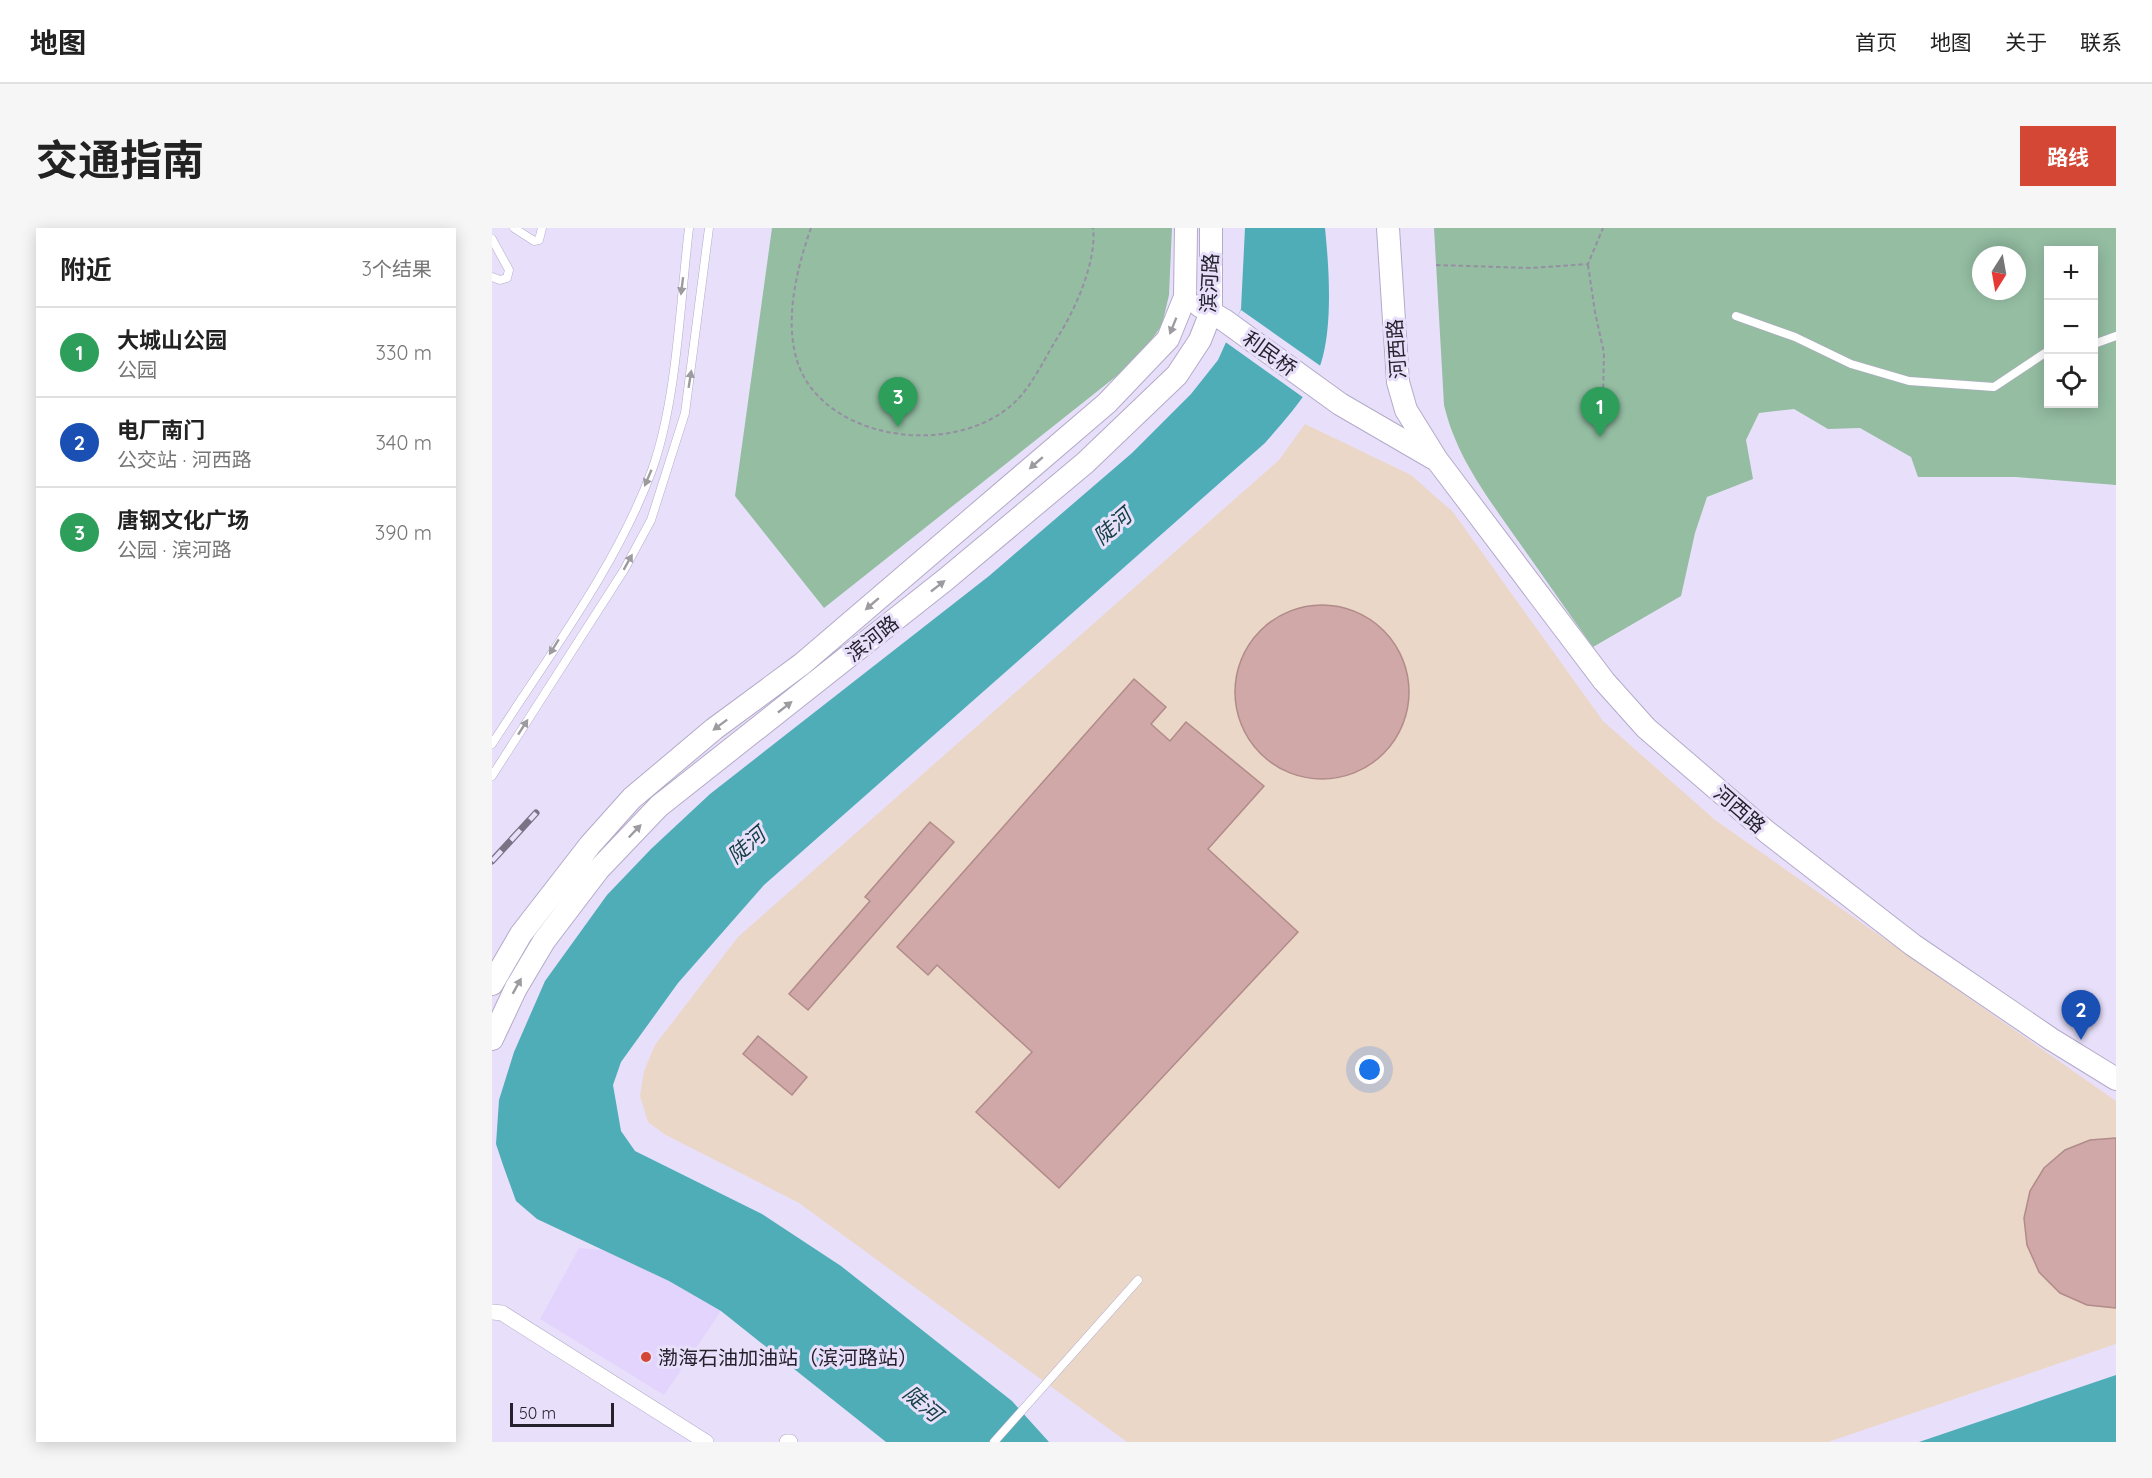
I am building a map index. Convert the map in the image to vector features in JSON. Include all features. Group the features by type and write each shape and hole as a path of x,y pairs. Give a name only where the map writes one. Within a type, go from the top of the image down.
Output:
{"main road":[{"name":"滨河路","path":"492,984 521,934 590,845 633,798 714,729 802,664 1107,403 1168,339 1185,297 1186,228"},
{"name":"滨河路","path":"492,1039 516,988 544,941 598,870 659,806 945,580 1085,464 1177,375 1218,316 1211,228"},
{"name":"河西路","path":"1388,228 1398,382 1406,410 1437,460 1604,681 1646,728 1767,832 1913,945 2051,1039 2116,1079"},
{"name":"河西路","path":"1404,228 1413,387 1437,460"},
{"name":"利民桥","path":"1185,297 1218,316 1340,404 1437,460"}],"street":[{"path":"492,1312 502,1313 706,1442"}],"lane":[{"path":"514,228 534,241 539,240 542,228"},
{"path":"492,744 614,553 652,469 667,409 689,228"},
{"path":"492,777 624,570 651,520 685,413 709,228"},
{"path":"492,239 509,270 507,278 500,280 492,277"},
{"path":"1736,316 1795,337 1851,364 1909,381 1994,387 2044,354"},
{"path":"2098,343 2116,336"},
{"path":"994,1442 1138,1280"}],"path":[{"path":"811,228 798,272 791,313 792,340 807,382 836,413 861,427 921,436 959,432 993,418 1018,399 1074,310 1094,242 1093,228"},
{"path":"1603,228 1588,264 1595,312 1605,353 1603,396"},
{"path":"1436,265 1530,268 1588,264"}],"shaded area":[{"path":"772,228 1172,228 1169,295 1162,325 1138,359 824,608 735,496"},
{"path":"1434,228 2116,228 2116,485 2016,477 1918,477 1911,457 1860,428 1828,429 1794,409 1759,413 1746,440 1753,479 1707,497 1695,533 1681,596 1593,647 1473,474 1449,424 1444,405"},
{"path":"1305,424 1411,475 1453,512 1603,721 1715,820 2116,1101 2116,1344 1828,1442 1127,1442 799,1203 664,1134 648,1122 640,1096 644,1071 655,1045 738,937 1279,460"},
{"name":"渤海石油加油站（滨河路站）","path":"579,1248 603,1250 669,1281 721,1311 664,1395 540,1319"}],"water":[{"name":"陡河","path":"1245,228 1325,228 1329,314 1325,348 1317,374 1297,405 1265,443 764,885 678,983 621,1062 613,1085 621,1131 635,1151 762,1214 841,1266 1012,1401 1049,1442 886,1442 721,1311 669,1281 537,1219 516,1201 496,1144 499,1100 514,1052 545,981 607,895 651,849 710,794 989,576 1132,453 1191,394 1218,360 1241,309"},
{"path":"2116,1375 2116,1442 1919,1442"}],"pier":[{"path":"1241,310 1322,367 1304,398 1224,341"}],"building":[{"path":"1322,605 1355,612 1370,620 1383,631 1394,644 1402,659 1409,692 1402,725 1394,740 1383,753 1370,764 1355,772 1322,779 1289,772 1274,764 1261,753 1250,740 1242,725 1235,692 1242,659 1250,644 1261,631 1274,620 1289,612"},
{"path":"1134,679 1166,707 1151,724 1170,741 1186,722 1264,786 1208,849 1298,932 1059,1188 976,1112 1032,1052 937,965 928,975 897,947"},
{"path":"930,822 954,842 808,1010 789,994 870,901 865,897"},
{"path":"758,1036 807,1077 792,1095 743,1054"},
{"path":"2116,1138 2116,1308 2087,1305 2060,1293 2039,1272 2027,1245 2024,1218 2030,1191 2044,1168 2065,1150 2090,1140"}],"railway":[{"path":"492,861 536,813"}],"place":[{"name":"唐钢文化广场","path":"898,427"},
{"name":"大城山公园","path":"1600,437"},
{"name":"电厂南门","path":"2081,1040"},
{"name":"渤海石油加油站（滨河路站）","path":"646,1357"}]}
